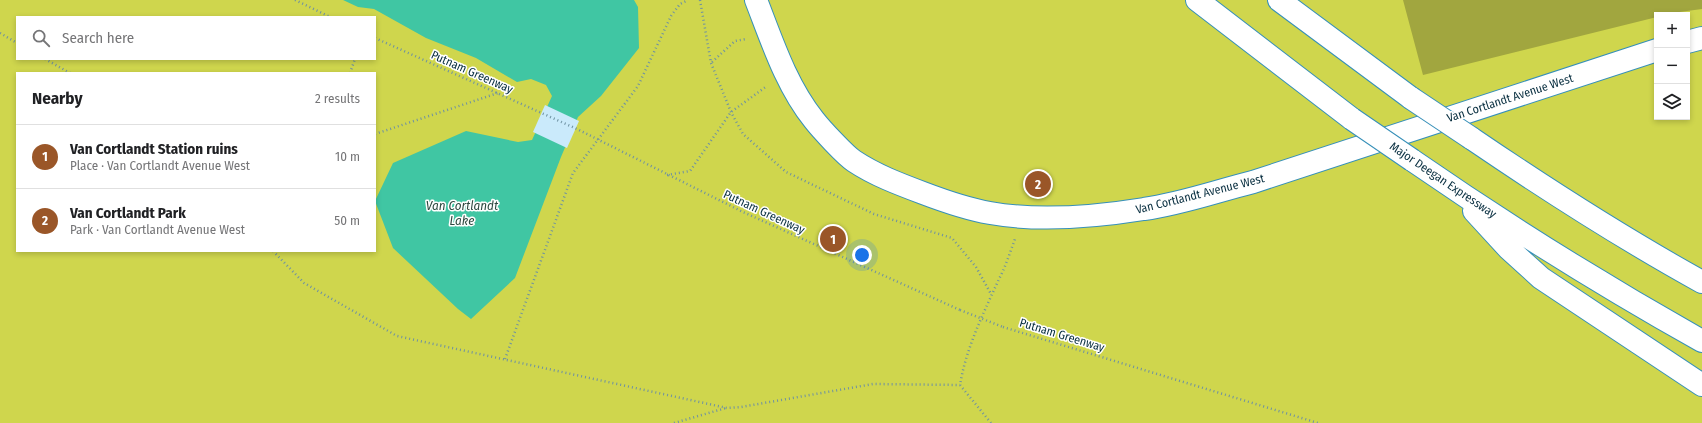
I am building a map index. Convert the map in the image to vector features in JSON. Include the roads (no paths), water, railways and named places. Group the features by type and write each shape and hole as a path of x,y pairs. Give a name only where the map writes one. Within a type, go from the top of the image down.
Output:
{"main road":[{"name":"Van Cortlandt Avenue West","path":"756,0 785,73 796,94 814,120 853,161 894,182 946,201 989,213 1025,217 1071,217 1145,209 1253,182 1654,51"},
{"name":"Major Deegan Expressway","path":"1197,0 1352,119 1450,186 1596,279 1702,341"},
{"path":"1279,0 1411,98 1546,188 1620,235 1702,282"},
{"path":"1690,41 1702,38"},
{"path":"1450,186 1508,248 1541,278 1702,385"}],"water":[{"name":"Van Cortlandt Lake","path":"343,0 634,0 638,7 639,48 601,96 578,117 561,157 515,278 471,319 458,309 393,248 376,204 376,199 393,163 466,131 518,142 532,140 552,96 546,85 531,79 517,82 476,58 426,38 374,9 358,7"}],"place":[{"name":"Van Cortlandt Park","path":"1038,184"},
{"name":"Van Cortlandt Station ruins","path":"833,239"}]}
